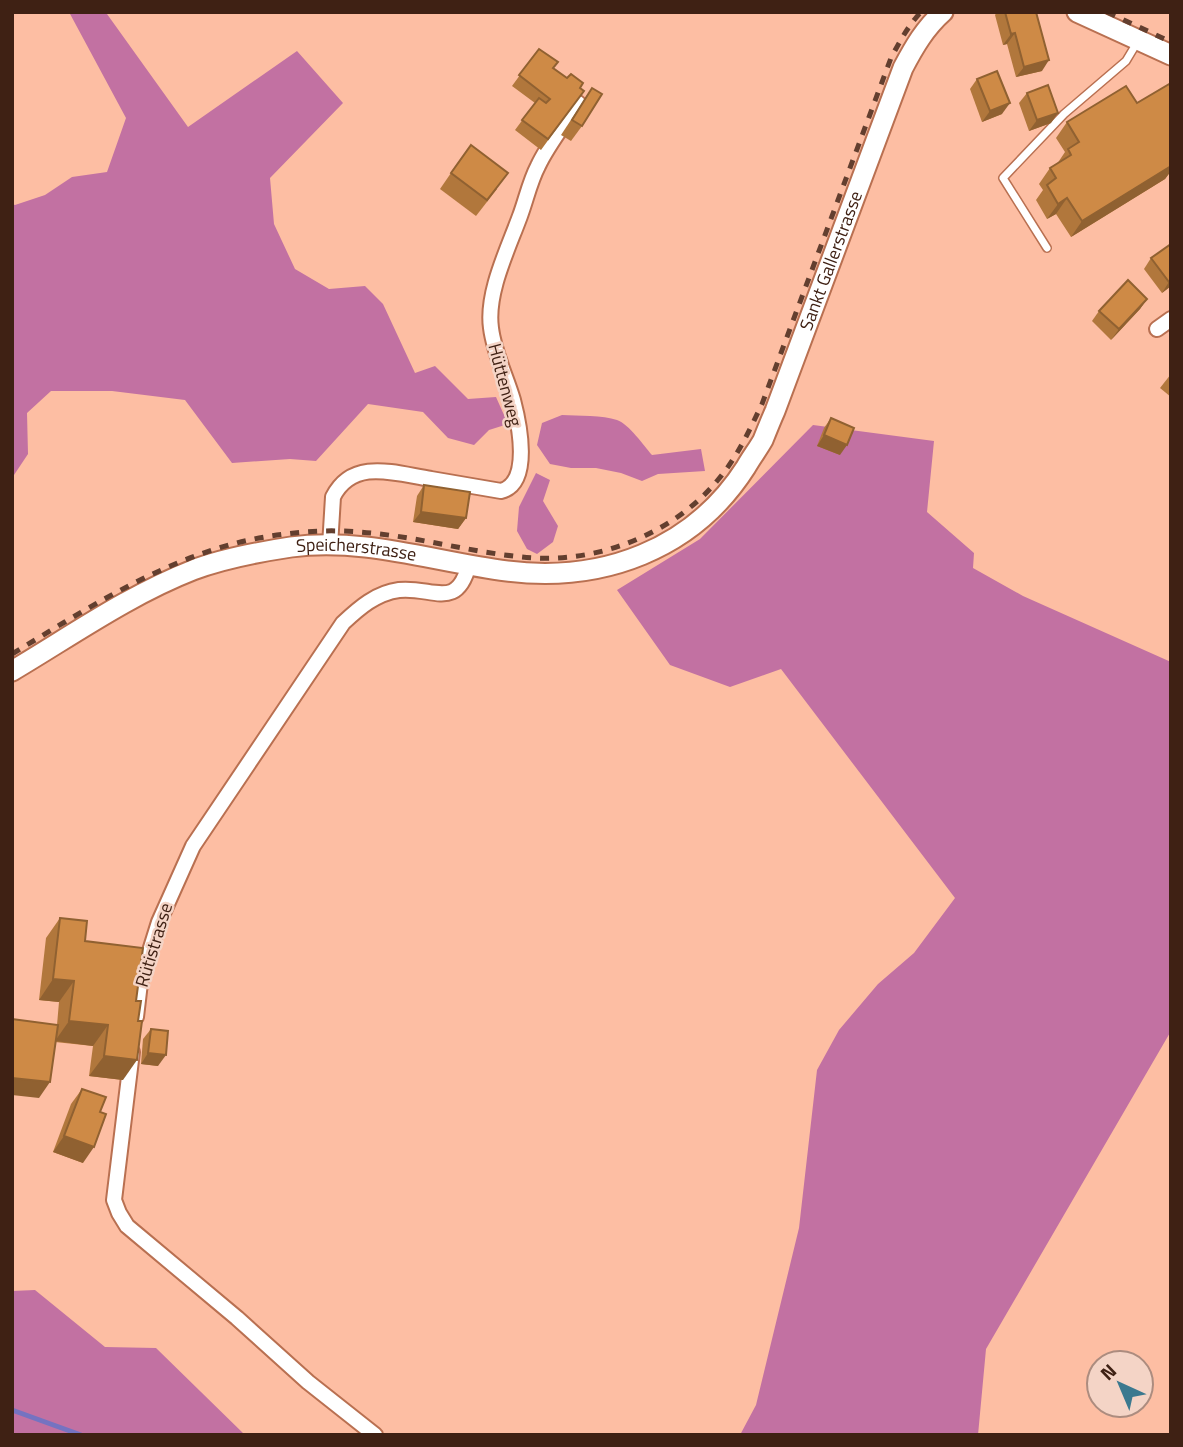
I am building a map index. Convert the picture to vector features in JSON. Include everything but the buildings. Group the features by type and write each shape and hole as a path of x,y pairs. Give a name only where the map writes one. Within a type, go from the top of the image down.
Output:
{"main road":[{"name":"Sankt Gallerstrasse","path":"713,508 737,481 762,442 903,68 913,47 943,12"},
{"path":"1077,12 1171,55"},
{"name":"Speicherstrasse","path":"12,671 133,599 193,570 223,560 294,547 331,545 407,552 506,571 589,571 641,556 664,545 690,528 713,508"}],"street":[{"name":"Hüttenweg","path":"331,545 333,497 346,480 361,473 394,472 501,491 515,482 520,469 517,419 492,338 490,307 538,165 578,103"},
{"path":"1157,329 1171,319"},
{"name":"Rütistrasse","path":"375,1435 308,1382 237,1318 127,1226 114,1200 140,983 159,922 193,846 343,623 364,604 382,595 400,590 443,594 459,588 469,564"}],"lane":[{"path":"1047,248 1003,178 1064,114 1126,61 1139,41"}],"shaded area":[{"path":"69,12 108,12 188,127 297,51 343,103 270,178 274,224 295,269 329,289 365,286 383,304 415,373 435,366 468,399 496,397 508,424 489,430 474,445 448,438 423,412 368,404 316,461 290,459 232,463 185,400 112,391 51,391 27,413 28,454 12,478 12,204 45,195 72,177 107,172 126,118"},
{"path":"562,415 598,416 622,422 652,455 701,449 705,471 658,474 642,481 596,468 571,468 550,464 537,445 542,423"},
{"path":"813,425 934,441 927,512 974,553 973,568 1023,596 1171,662 1171,1031 986,1349 978,1435 740,1435 756,1405 799,1228 817,1070 839,1030 878,984 914,953 955,898 781,669 730,687 670,665 617,590 700,539"},
{"path":"536,473 550,480 543,501 558,526 553,542 537,554 527,549 517,531 519,507"},
{"path":"35,1290 105,1347 156,1348 245,1435 12,1435 12,1291"}],"waterway":[{"path":"12,1410 81,1435"}],"railway":[{"path":"12,654 143,579 177,563 248,540 307,532 350,531 390,535 503,555 549,558 603,551 629,543 677,517 698,500 724,472 737,454 762,404 891,58 908,28 921,12"},
{"path":"1107,12 1171,42"}]}
